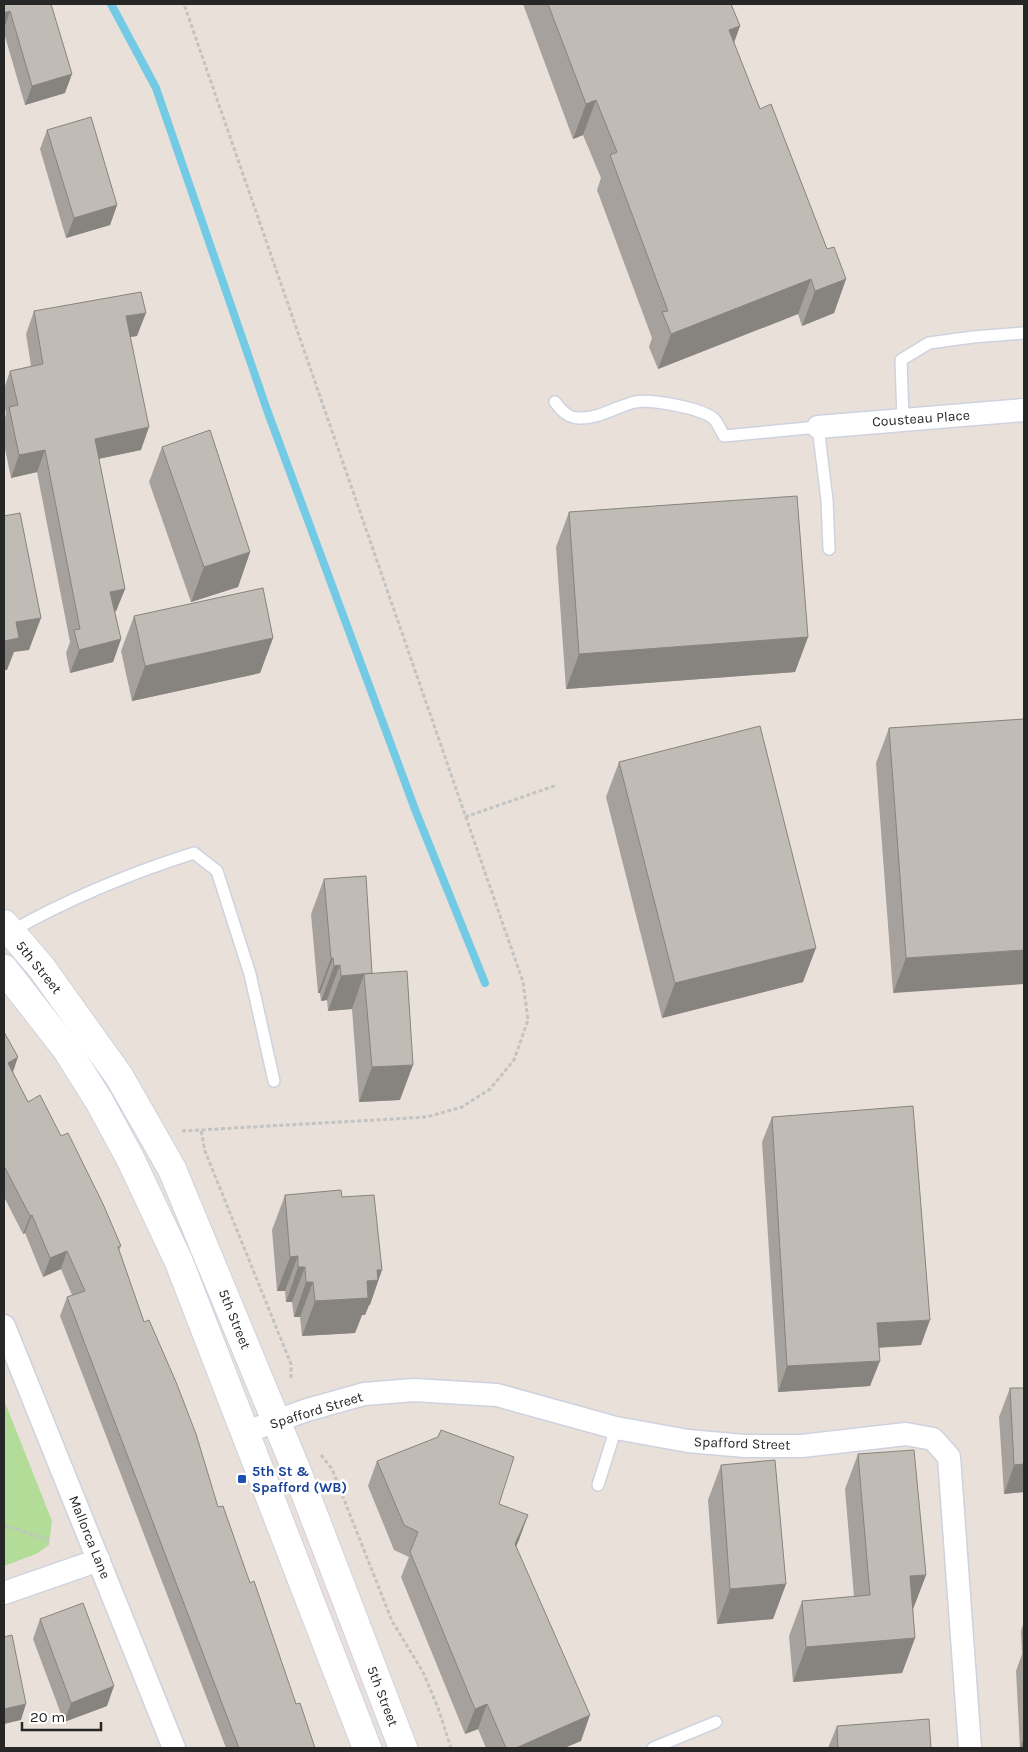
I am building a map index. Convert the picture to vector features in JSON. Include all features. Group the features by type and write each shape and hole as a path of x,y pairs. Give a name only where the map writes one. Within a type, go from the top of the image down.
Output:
{"main road":[{"name":"5th Street","path":"6,931 41,967 119,1076 172,1169 277,1420 403,1748"},
{"name":"5th Street","path":"4,969 67,1050 99,1101 130,1158 179,1262 367,1748"}],"street":[{"name":"Cousteau Place","path":"818,427 903,418 1024,410"},
{"name":"Mallorca Lane","path":"4,1326 9,1352 99,1560 174,1748"},
{"name":"Spafford Street","path":"246,1432 277,1420 364,1394 414,1390 497,1395 616,1428 688,1441 746,1446 802,1446 906,1434 933,1439 949,1457 970,1748"},
{"path":"4,1593 99,1560"}],"lane":[{"path":"903,418 901,360 929,343 973,336 1024,333"},
{"path":"555,402 564,414 578,419 594,416 636,402 651,401 702,413 714,420 724,436 818,427 827,500 829,549"},
{"path":"6,931 47,910 154,866 194,852 218,871 250,974 274,1081"},
{"path":"598,1485 616,1428"},
{"path":"653,1748 716,1722"}],"path":[{"path":"177,1132 427,1117 462,1107 490,1089 514,1060 528,1020 523,982 184,4"},
{"path":"465,817 557,785"},
{"path":"202,1130 205,1151 291,1364 291,1378"},
{"path":"320,1454 332,1469 392,1621 422,1672 438,1708 451,1748"},
{"path":"4,1525 49,1540"}],"green space":[{"path":"4,1400 52,1521 49,1545 36,1554 4,1566"}],"building":[{"path":"4,4 51,4 72,74 32,86 10,11 4,13"},
{"path":"548,4 731,4 740,26 729,30 760,109 771,104 827,249 834,247 846,279 815,291 811,279 671,334 662,312 668,311 610,155 617,152 596,100 586,104"},
{"path":"91,117 117,205 74,218 47,130"},
{"path":"141,292 146,313 126,316 149,427 95,439 125,589 110,592 121,639 79,650 74,630 80,629 45,450 19,455 9,407 18,405 10,371 43,364 34,311"},
{"path":"210,430 250,552 204,567 162,447"},
{"path":"797,496 808,637 579,654 569,512"},
{"path":"20,513 41,618 16,622 19,638 4,641 4,516"},
{"path":"263,588 273,638 145,666 134,616"},
{"path":"1024,719 1024,950 906,958 889,728"},
{"path":"760,726 816,948 675,983 619,762"},
{"path":"366,876 372,973 341,976 340,965 334,966 333,958 331,958 324,879"},
{"path":"407,971 413,1065 372,1067 364,974"},
{"path":"4,1032 18,1057 8,1063 28,1102 40,1095 61,1136 68,1133 103,1204 121,1246 118,1247 144,1322 149,1320 176,1382 196,1434 218,1507 223,1506 250,1583 254,1581 296,1704 300,1703 315,1748 239,1748 67,1297 85,1291 67,1251 50,1258 32,1215 30,1216 4,1166"},
{"path":"913,1106 930,1320 877,1323 880,1361 787,1366 772,1117"},
{"path":"341,1190 342,1197 374,1195 382,1270 377,1270 378,1280 367,1281 368,1298 315,1301 313,1282 306,1282 305,1267 298,1267 298,1256 290,1257 285,1195"},
{"path":"1010,1388 1024,1388 1024,1464 1014,1465"},
{"path":"441,1430 514,1457 499,1504 528,1515 515,1544 590,1715 516,1748 506,1748 487,1704 475,1709 410,1552 418,1532 404,1525 377,1461 438,1437"},
{"path":"914,1450 926,1575 910,1576 915,1638 806,1647 802,1601 870,1595 858,1454"},
{"path":"775,1460 786,1584 730,1589 721,1465"},
{"path":"83,1603 114,1686 71,1703 40,1619"},
{"path":"12,1635 26,1704 4,1709 4,1637"},
{"path":"929,1719 931,1748 838,1748 837,1726"}],"waterway":[{"path":"111,4 156,88 267,410 416,812 485,983"}],"place":[{"name":"5th St & Spafford (WB)","path":"242,1479"}]}
